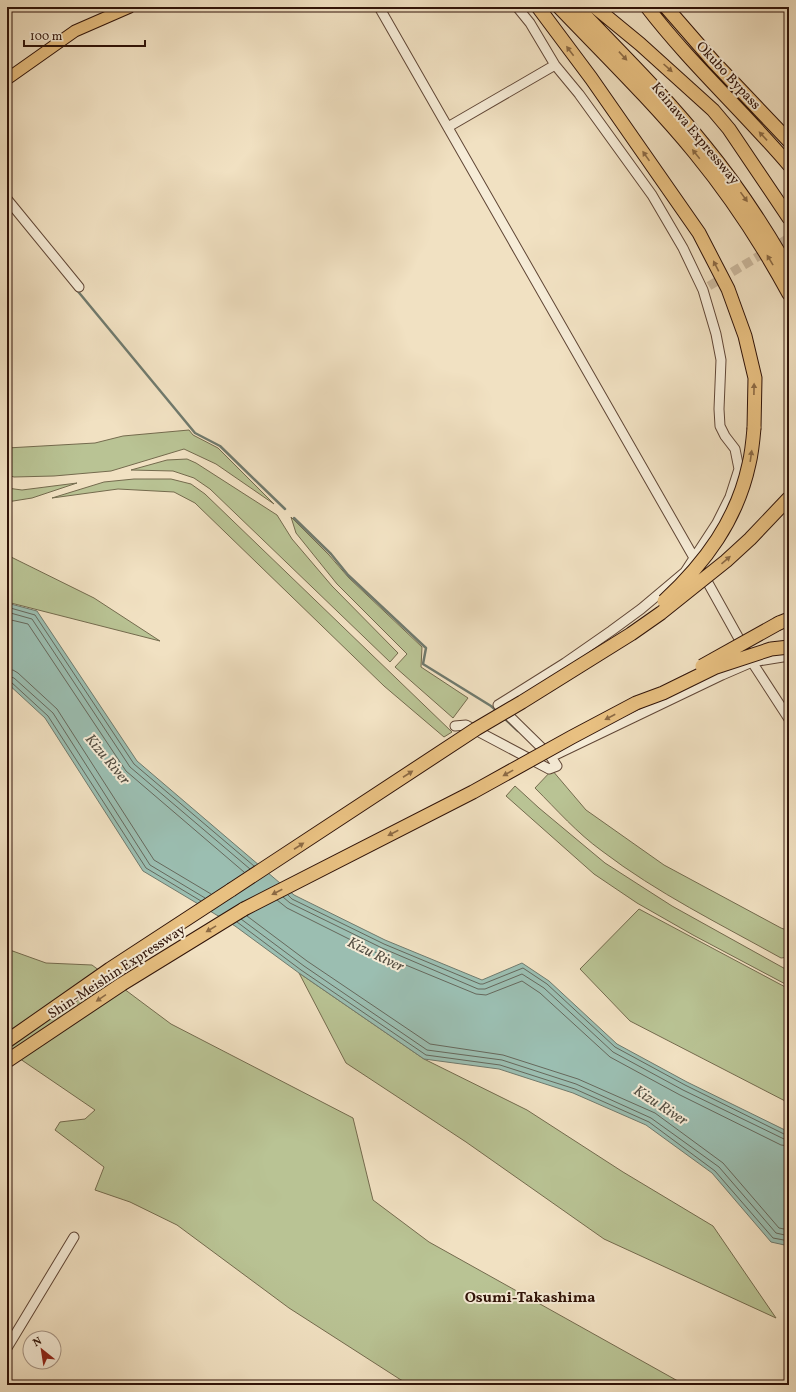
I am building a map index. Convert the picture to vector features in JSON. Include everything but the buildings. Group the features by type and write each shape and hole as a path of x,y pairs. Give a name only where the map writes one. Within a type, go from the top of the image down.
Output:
{"highway":[{"path":"522,702 621,637 683,583 704,560 718,539 731,515 742,489 749,464 754,428 755,378 745,336 728,289 699,233 595,83 538,7"},
{"name":"Keinawa Expressway","path":"559,7 654,106 695,153 719,183 751,230 789,294"},
{"name":"Keinawa Expressway","path":"577,7 662,97 705,146 749,204 789,270"},
{"path":"595,7 640,44 713,110 729,129 789,218"},
{"name":"Okubo Bypass","path":"647,7 702,71 789,165"},
{"name":"Okubo Bypass","path":"666,7 713,61 789,141"},
{"path":"522,702 631,634 661,613 730,557 750,539 789,498"},
{"path":"636,703 784,621"},
{"path":"636,703 663,693 716,667 771,649 789,647"},
{"name":"Shin-Meishin Expressway","path":"7,1042 110,969 476,729 522,702"},
{"name":"Shin-Meishin Expressway","path":"7,1061 122,984 244,909 473,792 636,703"}],"main road":[{"path":"7,79 75,31 130,7"}],"street":[{"path":"379,7 752,662 789,719"},
{"path":"455,726 466,725 549,769 557,766 551,757 498,705 565,663 635,613 685,572 717,523 730,497 740,469 735,449 725,436 720,426 719,409 721,360 706,288 652,195 579,94 554,65 530,23 517,7"},
{"path":"448,127 554,65"},
{"path":"7,199 78,286"},
{"path":"551,757 722,674 752,662 789,656"},
{"path":"7,1348 74,1236"}],"green space":[{"path":"189,430 193,435 218,448 274,504 216,464 184,449 111,471 54,476 14,477 7,475 7,448 95,443 123,436"},
{"path":"187,459 196,463 277,515 292,539 332,586 398,653 390,662 210,489 194,478 173,471 131,470 167,460"},
{"path":"134,479 171,479 191,484 205,494 452,732 444,737 384,686 195,503 174,492 118,489 52,498 104,482"},
{"path":"77,483 32,498 7,502 7,488 22,490"},
{"path":"291,517 329,555 349,578 422,647 421,667 468,698 453,718 395,667 407,654 337,584 296,533"},
{"path":"7,555 94,598 160,641 7,602"},
{"path":"552,770 586,810 664,865 789,931 789,957 781,958 689,908 645,881 584,837 535,788"},
{"path":"515,786 605,863 672,906 789,971 789,986 693,935 637,903 594,874 506,796"},
{"path":"639,909 789,989 789,1103 630,1021 580,969"},
{"path":"7,949 46,963 92,965 171,1024 353,1118 373,1200 429,1242 685,1385 415,1385 401,1380 289,1308 177,1225 130,1202 95,1190 104,1167 55,1130 60,1122 85,1119 95,1110 7,1050"},
{"path":"299,973 424,1059 527,1110 623,1172 713,1226 776,1318 604,1239 466,1142 346,1063"}],"water":[{"name":"Kizu River","path":"7,603 37,611 137,761 294,895 385,940 482,980 522,963 549,981 617,1044 687,1082 789,1132 789,1246 771,1242 712,1173 646,1125 573,1093 499,1069 424,1059 299,973 235,926 143,871 45,718 7,683"}],"waterway":[{"path":"76,289 195,433 220,446 285,509"},
{"path":"294,518 331,554 348,575 426,648 423,664 491,706 498,712"},
{"path":"504,718 518,731"}],"tunnel":[{"path":"709,286 789,238"}],"district":[{"name":"Osumi-Takashima","path":"530,1297"}]}
